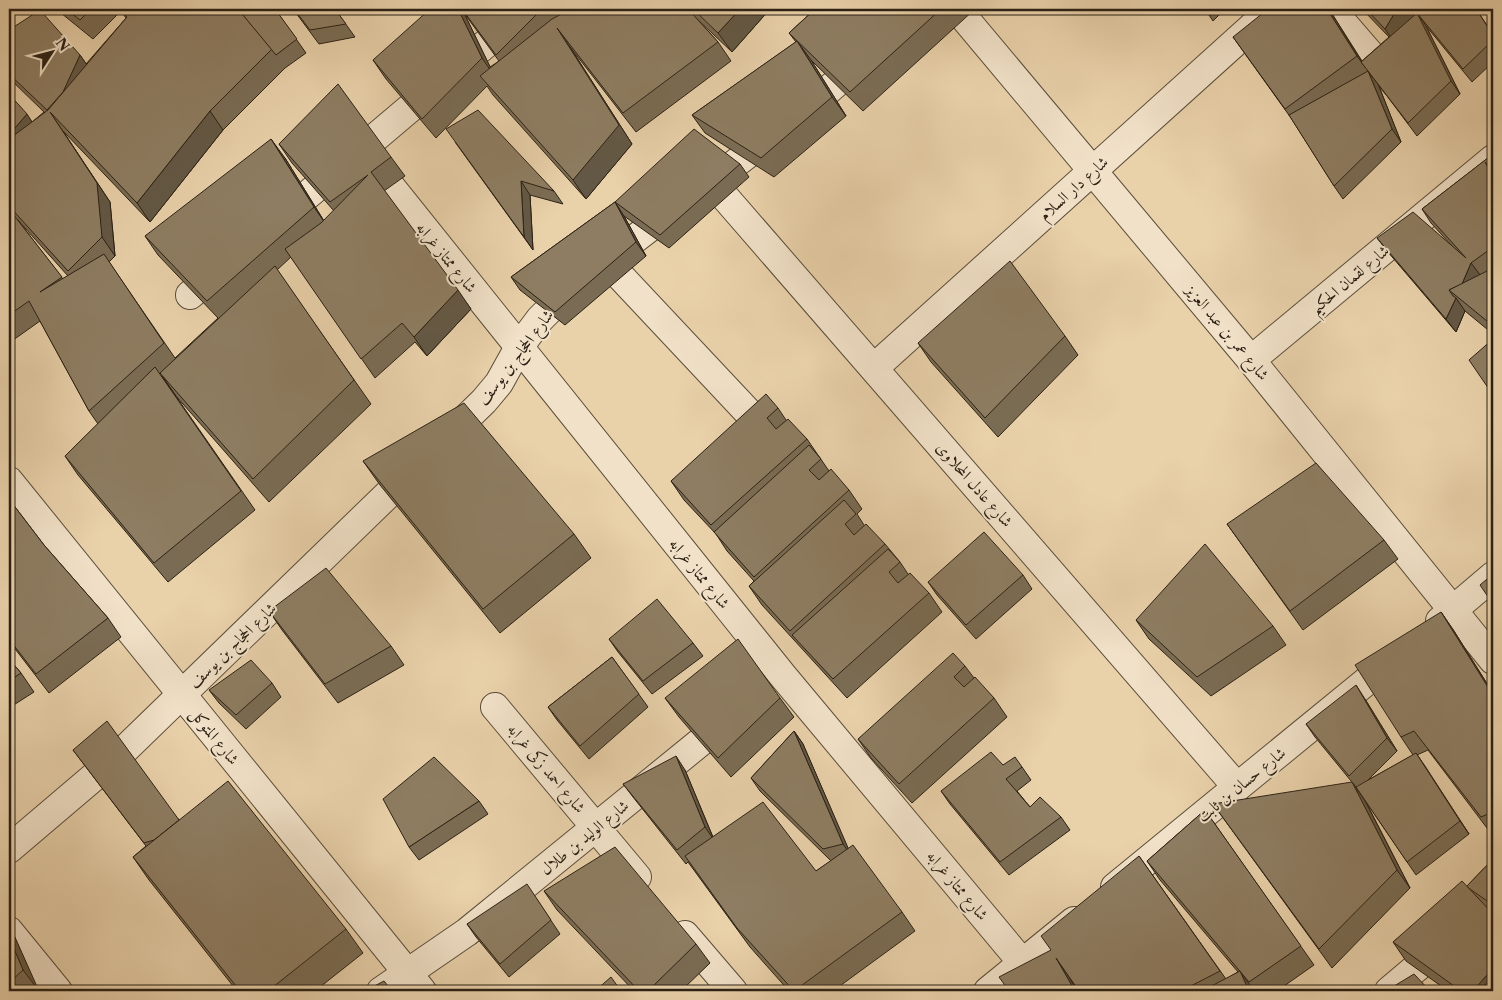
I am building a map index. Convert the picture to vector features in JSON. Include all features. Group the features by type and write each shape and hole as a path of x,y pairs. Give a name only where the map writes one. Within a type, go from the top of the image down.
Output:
{"street":[{"path":"190,295 527,9"},
{"name":"شارع الحجاج بن يوسف","path":"9,849 116,758 484,401 498,383 519,347 540,319 562,296 780,131 817,100 878,42 907,9"},
{"name":"شارع عمر بن عبد العزيز","path":"957,9 1252,360 1493,660"},
{"name":"شارع دار السلام","path":"874,368 1272,9"},
{"path":"1332,9 1402,91"},
{"name":"شارع ممتاز غرابه","path":"361,149 783,676 1046,991"},
{"name":"شارع لقمان الحكيم","path":"1252,360 1493,159"},
{"name":"شارع عادل المحلاوى","path":"712,181 1238,787"},
{"path":"606,261 760,425"},
{"name":"شارع المتوكل","path":"9,481 415,982"},
{"name":"شارع حسان بن ثابت","path":"988,991 1493,576"},
{"name":"شارع الوليد بن طلال","path":"381,991 415,982 467,932 783,676"},
{"name":"شارع احمد زكى غرابه","path":"495,707 653,896"},
{"path":"1389,991 1493,903"},
{"path":"672,918 733,991"},
{"path":"9,930 58,991"}],"building":[{"path":"66,9 91,9 80,20"},
{"path":"120,9 238,9 272,49 210,111 137,203 50,112 97,183 102,237 68,271 9,206 9,139 48,110 127,17"},
{"path":"238,9 275,9 297,39 276,55"},
{"path":"294,9 335,9 346,24 310,30"},
{"path":"430,9 458,9 482,58 422,119 373,60"},
{"path":"462,9 542,9 496,55"},
{"path":"571,9 688,9 718,42 623,113 557,28 619,125 573,180 480,76 552,19"},
{"path":"693,9 740,9 718,33"},
{"path":"815,9 941,9 850,92 789,33"},
{"path":"1268,9 1327,9 1357,56 1285,109 1233,37"},
{"path":"1366,9 1397,9 1385,29"},
{"path":"1420,9 1476,9 1493,35 1493,40 1463,69 1417,13"},
{"path":"40,10 80,55 63,92 47,110 9,74 9,30"},
{"path":"1417,13 1451,81 1408,123 1361,62"},
{"path":"797,41 832,97 761,158 692,115"},
{"path":"1368,71 1392,129 1334,186 1289,115"},
{"path":"338,84 391,157 371,172 458,290 414,337 402,323 361,359 285,249 321,223 368,175 330,202 279,144"},
{"path":"9,94 27,114 9,135"},
{"path":"478,110 554,191 521,181 524,237 446,129"},
{"path":"694,129 740,164 660,235 615,202"},
{"path":"271,139 314,207 207,301 145,236"},
{"path":"1493,154 1493,172 1485,162 1493,177 1493,247 1471,263 1462,284 1449,290 1456,298 1446,319 1377,238 1413,212 1466,258 1422,209"},
{"path":"615,202 636,242 555,312 511,277"},
{"path":"9,209 62,277 40,292 104,254 164,343 89,411 29,301 9,315"},
{"path":"1010,261 1065,336 985,418 918,343"},
{"path":"275,266 354,380 253,479 160,373"},
{"path":"1493,268 1493,326 1449,290"},
{"path":"1493,339 1493,395 1469,360"},
{"path":"155,367 241,491 154,563 65,456"},
{"path":"766,394 778,408 767,418 776,429 788,419 807,439 711,525 671,481"},
{"path":"464,403 574,534 483,609 363,461"},
{"path":"809,445 821,459 809,470 819,480 831,469 849,490 754,577 714,532"},
{"path":"1316,463 1384,540 1290,611 1227,524"},
{"path":"9,499 44,545 108,618 36,674 9,639"},
{"path":"844,500 856,514 845,524 854,535 866,524 885,544 790,631 749,586"},
{"path":"984,532 1023,575 966,625 928,582"},
{"path":"1205,544 1273,626 1197,677 1136,620"},
{"path":"888,549 900,562 889,572 898,583 910,573 929,593 833,679 792,635"},
{"path":"326,568 391,646 325,684 269,611"},
{"path":"1493,574 1493,604 1480,585"},
{"path":"657,599 693,643 643,681 609,639"},
{"path":"1441,612 1491,692 1493,691 1493,812 1481,817 1414,731 1401,737 1355,665"},
{"path":"738,639 780,698 718,758 665,698"},
{"path":"953,653 965,666 954,677 964,687 975,677 994,698 899,784 858,739"},
{"path":"612,657 639,694 580,746 548,707"},
{"path":"9,659 21,673 9,681"},
{"path":"251,660 272,683 236,715 209,690"},
{"path":"1356,685 1387,738 1349,776 1306,724"},
{"path":"107,721 179,820 154,840 144,843 73,750"},
{"path":"794,731 843,844 823,849 751,778"},
{"path":"991,752 1003,765 1015,757 1022,767 1006,779 1030,807 1040,797 1061,817 1000,862 941,791"},
{"path":"1416,753 1460,821 1407,862 1356,787"},
{"path":"676,756 705,827 677,850 623,784"},
{"path":"434,757 479,801 409,847 383,799"},
{"path":"228,781 346,929 268,991 240,991 133,857"},
{"path":"1352,782 1397,870 1319,949 1213,804"},
{"path":"763,802 816,871 853,845 902,912 794,991 737,928 685,856"},
{"path":"1205,810 1301,946 1249,982 1147,861"},
{"path":"615,847 696,944 648,991 639,991 544,891"},
{"path":"1139,856 1220,971 1181,991 1079,991 1056,958 1075,991 1009,991 999,977 1051,950 1041,936"},
{"path":"1493,859 1493,905 1467,886"},
{"path":"1462,881 1493,914 1493,968 1473,991 1461,991 1393,942"},
{"path":"527,884 551,920 500,964 467,924"},
{"path":"9,937 23,970 9,983"},
{"path":"1240,971 1249,991 1202,991"},
{"path":"1414,974 1430,991 1386,991"},
{"path":"611,977 621,991 595,991"},
{"path":"1493,979 1493,991 1476,991"},
{"path":"384,981 392,991 365,991"}]}
